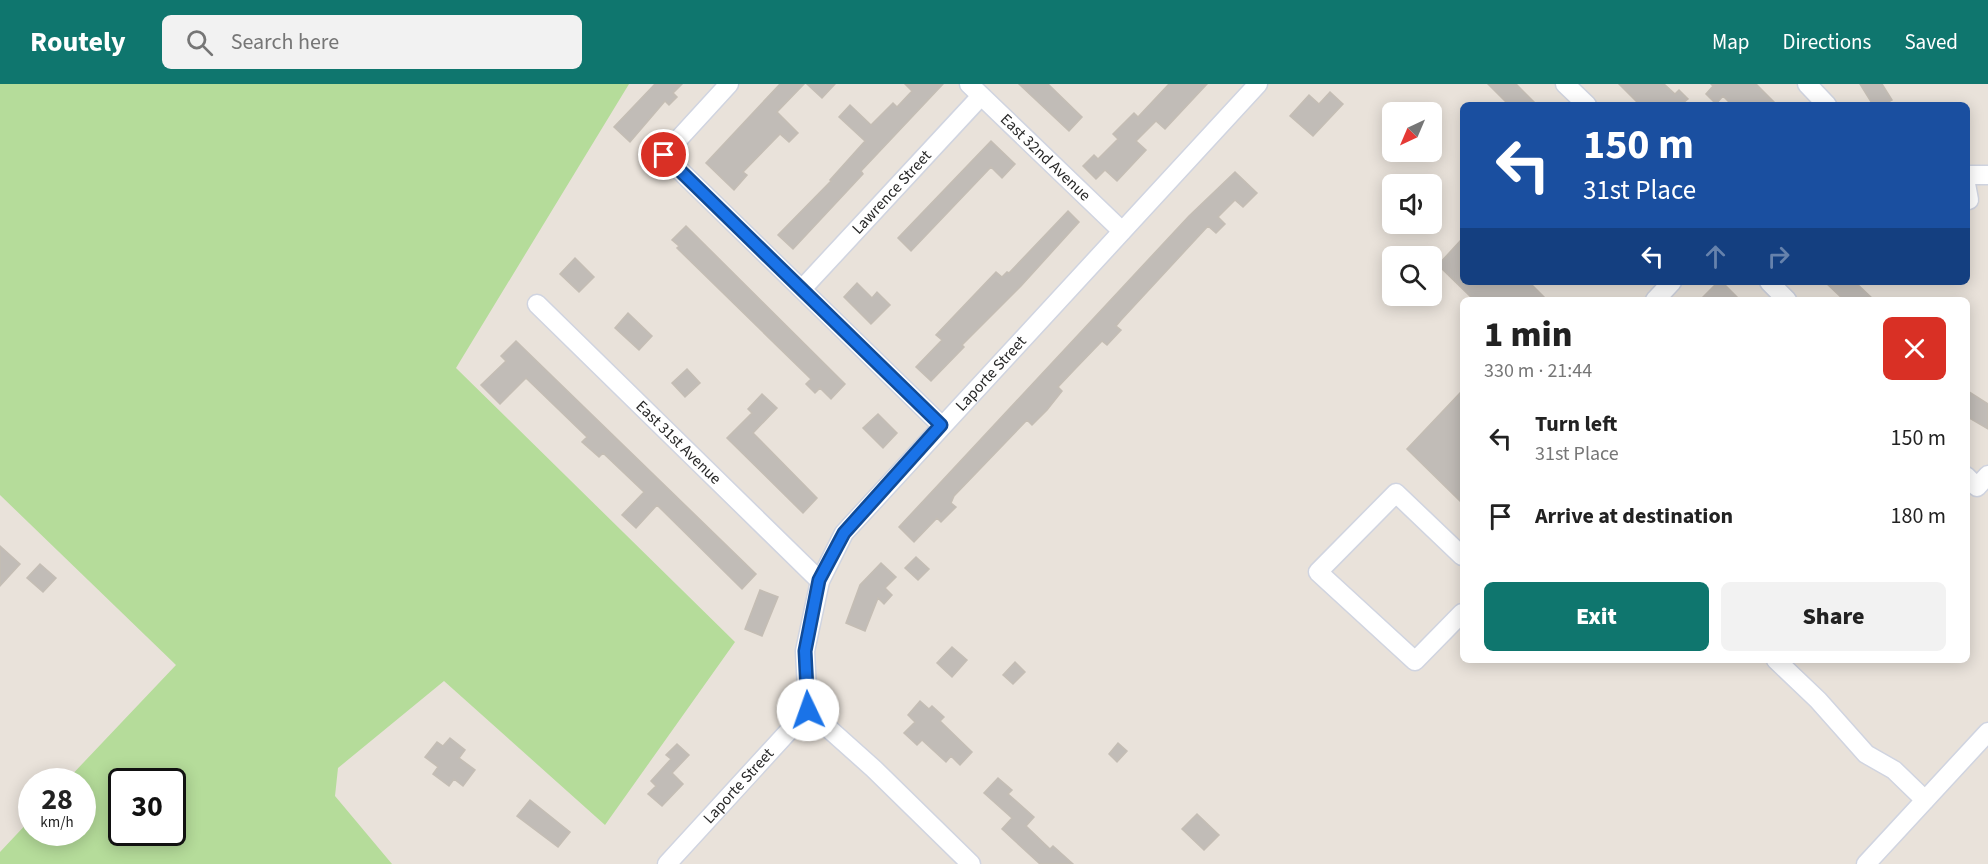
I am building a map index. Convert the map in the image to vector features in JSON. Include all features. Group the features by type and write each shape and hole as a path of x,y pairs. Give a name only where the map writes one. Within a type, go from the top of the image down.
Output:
{"street":[{"path":"729,84 664,155 941,425"},
{"name":"Laporte Street","path":"667,864 808,710 805,651 819,580 844,533 941,425 1258,84"},
{"path":"1565,84 1584,102"},
{"path":"1808,84 1824,102"},
{"name":"East 32nd Avenue","path":"975,90 1122,231"},
{"name":"Lawrence Street","path":"802,290 975,90"},
{"path":"1970,175 1988,175"},
{"path":"1658,297 1669,285"},
{"path":"1772,285 1784,297"},
{"name":"East 31st Avenue","path":"537,304 819,580"},
{"path":"1460,554 1396,493 1318,572 1415,661 1460,615"},
{"path":"1779,663 1818,700 1866,754 1894,770 1925,800"},
{"path":"808,710 874,769 971,864"},
{"path":"1866,864 1988,732"}],"green space":[{"path":"0,84 629,84 456,368 735,642 605,825 444,681 338,768 335,796 392,864 0,864 0,852 18,833 18,846 96,846 96,768 78,768 176,665 0,495"}],"building":[{"path":"655,84 682,84 673,93 677,97 669,105 665,101 630,142 614,127"},
{"path":"780,84 804,84 777,112 798,133 789,142 780,134 743,172 747,175 734,190 706,163"},
{"path":"807,84 835,84 822,98"},
{"path":"905,84 943,84 861,171 863,174 793,249 778,235 831,181 865,141 839,117 850,105 871,125 893,103 897,107 912,91"},
{"path":"1019,84 1048,84 1082,117 1069,131"},
{"path":"1169,84 1207,84 1165,129 1156,121 1136,141 1146,150 1117,181 1105,170 1096,179 1083,166 1094,155 1098,159 1118,139 1113,134 1134,113 1138,117"},
{"path":"1488,84 1516,84 1534,102 1506,102"},
{"path":"1619,84 1664,84 1675,94 1679,90 1688,99 1684,102 1637,102"},
{"path":"1711,84 1756,84 1774,102 1729,102 1723,96 1718,102 1714,102 1706,94 1713,86"},
{"path":"1860,84 1882,84 1892,100 1871,102"},
{"path":"1330,92 1343,104 1313,136 1290,116 1309,95 1319,104"},
{"path":"991,141 1015,164 1002,178 991,167 911,251 898,238"},
{"path":"1235,172 1257,193 1243,207 1235,200 1218,217 1225,224 1216,233 1208,226 1121,320 1116,326 1121,330 1107,345 1102,341 1058,387 1062,391 1047,410 1032,425 1027,420 954,496 951,503 956,507 941,522 937,518 914,542 899,527 1189,216"},
{"path":"1068,211 1079,222 1021,286 962,345 964,347 931,381 916,367 942,340 936,335 996,272 1002,277 1007,272 1009,273"},
{"path":"686,226 845,384 831,399 820,388 815,393 806,384 811,379 677,248 679,246 672,240"},
{"path":"1460,241 1460,285 1532,285 1544,297 1471,297 1442,269 1442,261"},
{"path":"575,258 594,277 579,292 560,274"},
{"path":"857,283 872,298 877,292 890,305 871,324 844,297"},
{"path":"1715,285 1725,285 1737,297 1703,297"},
{"path":"1828,285 1858,285 1871,297 1841,297"},
{"path":"628,313 652,336 639,350 615,328"},
{"path":"516,341 756,574 742,589 657,505 636,528 622,515 644,492 603,453 599,457 582,442 587,437 526,378 500,404 481,385 506,361 501,356"},
{"path":"687,369 700,383 685,397 672,383"},
{"path":"1460,393 1460,501 1407,449"},
{"path":"1970,393 1988,404 1988,429 1970,418"},
{"path":"762,394 777,408 753,433 817,498 803,513 727,438 752,413 748,409"},
{"path":"878,414 897,433 883,448 863,428"},
{"path":"0,546 20,564 0,586"},
{"path":"916,557 929,569 918,580 905,568"},
{"path":"881,563 896,577 885,588 892,595 884,604 878,598 865,631 846,623 860,585"},
{"path":"40,564 56,578 43,592 27,578"},
{"path":"760,590 778,597 762,636 745,629"},
{"path":"952,647 967,660 952,677 937,663"},
{"path":"1015,662 1025,672 1013,684 1003,675"},
{"path":"920,701 929,709 932,706 944,717 940,721 972,752 960,765 951,756 946,762 922,740 917,745 904,733 915,722 908,715"},
{"path":"450,738 465,750 459,758 475,770 463,786 454,779 449,786 433,774 438,767 425,757 437,742 443,746"},
{"path":"1118,743 1127,751 1117,762 1109,754"},
{"path":"677,744 689,755 672,773 683,784 662,806 648,794 656,786 651,781 671,759 666,755"},
{"path":"998,778 1012,790 1008,794 1034,817 1026,826 1050,849 1053,846 1073,864 1040,864 1002,829 1012,818 984,793"},
{"path":"530,800 570,832 558,847 517,816"},
{"path":"1197,814 1219,835 1204,850 1182,829"}],"route":[{"path":"664,155 941,425 844,533 819,580 805,651 808,710"}]}
